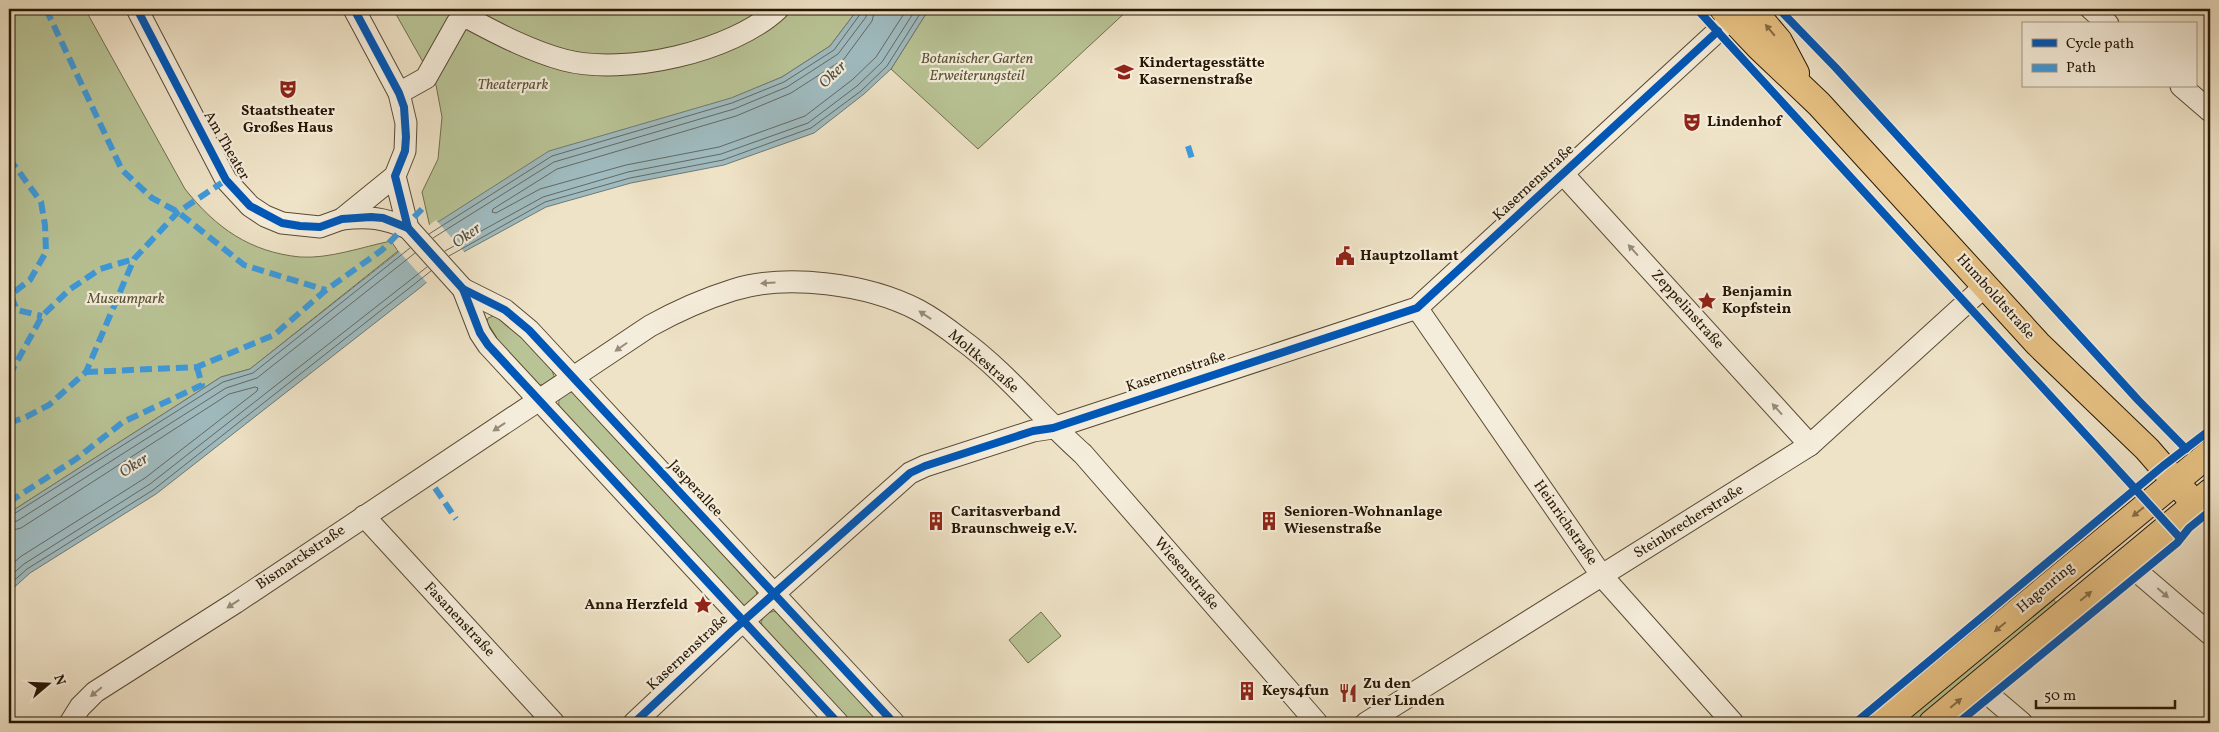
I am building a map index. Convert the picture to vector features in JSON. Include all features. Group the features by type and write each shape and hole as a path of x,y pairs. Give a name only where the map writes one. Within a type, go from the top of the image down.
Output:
{"main road":[{"name":"Humboldtstraße","path":"1737,11 1759,47 1801,85 2038,344 2142,443 2176,481 2203,498"},
{"name":"Hagenring","path":"1883,723 2210,453"},
{"name":"Hagenring","path":"1932,723 2203,498"}],"street":[{"name":"Am Theater","path":"138,9 226,180 250,206 282,223 320,227 342,219 396,176"},
{"path":"354,9 399,93 404,107 405,151 396,176"},
{"path":"399,93 426,78 456,23 462,18 470,19 529,48 565,60 612,64 691,54 744,34 778,9"},
{"path":"2091,9 2106,22"},
{"name":"Kasernenstraße","path":"634,723 744,621 910,473 925,466 1016,437 1053,428 1417,308 1564,175 1737,11"},
{"path":"2183,88 2210,112"},
{"name":"Zeppelinstraße","path":"1564,175 1810,445"},
{"name":"Jasperallee","path":"396,176 408,228 463,289 480,333 488,345 838,723"},
{"path":"342,219 377,218 408,228"},
{"name":"Moltkestraße","path":"540,400 650,326 681,309 734,289 760,284 798,282 872,292 918,310 963,340 1002,375 1053,428"},
{"name":"Steinbrecherstraße","path":"1366,723 1810,445 1985,286"},
{"name":"Jasperallee","path":"463,289 505,310 517,319 894,723"},
{"name":"Heinrichstraße","path":"1417,308 1602,576 1733,723"},
{"name":"Bismarckstraße","path":"70,723 80,707 95,692 235,603 540,400"},
{"name":"Wiesenstraße","path":"1053,428 1083,454 1317,723"},
{"name":"Fasanenstraße","path":"364,516 554,723"},
{"path":"2126,562 2210,634"},
{"path":"1980,683 1995,700 2022,723"}],"green space":[{"name":"Museumpark","path":"9,9 85,9 185,189 209,215 235,236 265,250 300,257 334,254 391,241 398,251 250,369 221,377 9,513"},
{"name":"Theaterpark","path":"393,9 858,9 830,46 782,77 430,227 422,192 438,159 442,117 436,85"},
{"name":"Botanischer Garten Erweiterungsteil","path":"929,9 1129,9 978,149 891,69"},
{"path":"496,315 540,353 552,371 554,379 544,385 539,385 503,348 487,322 488,318"},
{"path":"568,391 577,394 756,589 757,596 747,606 740,605 559,407 560,397"},
{"path":"2053,599 2056,603 2004,653 1918,723 1901,723"},
{"path":"774,611 778,613 881,723 849,723 764,631 761,622 765,614"},
{"path":"1041,612 1061,636 1028,663 1009,640"}],"water":[{"name":"Oker","path":"858,9 929,9 891,69 864,94 814,133 724,165 631,183 546,207 458,255 421,287 156,494 30,573 9,592 9,513 221,377 250,369 430,227 549,151 731,98 782,77 830,46"}],"pier":[{"path":"436,220 466,254 428,284 397,249"}],"marked path":[{"path":"46,9 122,170 152,198 178,212 244,265 326,290"},
{"path":"1188,146 1193,162"},
{"path":"9,158 41,202 45,225 46,252 30,280 9,296"},
{"path":"9,423 26,417 49,405 86,372 134,259 178,212 226,180"},
{"path":"86,372 197,367 274,335 326,290 382,250 422,209"},
{"path":"9,376 42,316 69,290 100,269 134,259"},
{"path":"11,296 17,310 42,316"},
{"path":"9,502 76,459 123,422 202,385 197,367"},
{"path":"435,488 456,519"}],"cycle path":[{"path":"137,9 226,180 250,206 282,223 300,226 320,227 342,219 371,217 383,218 408,228"},
{"path":"354,9 399,93 404,107 405,151 395,176 408,228 463,289 480,333 488,345 838,723"},
{"path":"1697,9 2180,538"},
{"path":"1779,9 1836,68 2138,400 2186,449"},
{"path":"634,723 732,631 910,473 925,466 1033,431 1053,428 1417,308 1718,31"},
{"path":"463,289 505,310 529,330 894,723"},
{"path":"1855,723 2163,466 2210,430"},
{"path":"1958,723 2177,543 2189,528 2210,511"}],"place":[{"name":"Kindertagesstätte Kasernenstraße","path":"1124,72"},
{"name":"Staatstheater Großes Haus","path":"288,89"},
{"name":"Lindenhof","path":"1692,122"},
{"name":"Hauptzollamt","path":"1345,256"},
{"name":"Benjamin Kopfstein","path":"1707,301"},
{"name":"Caritasverband Braunschweig e.V.","path":"936,521"},
{"name":"Senioren-Wohnanlage Wiesenstraße","path":"1269,521"},
{"name":"Anna Herzfeld","path":"703,605"},
{"name":"Keys4fun","path":"1247,691"},
{"name":"Zu den vier Linden","path":"1348,693"}]}
